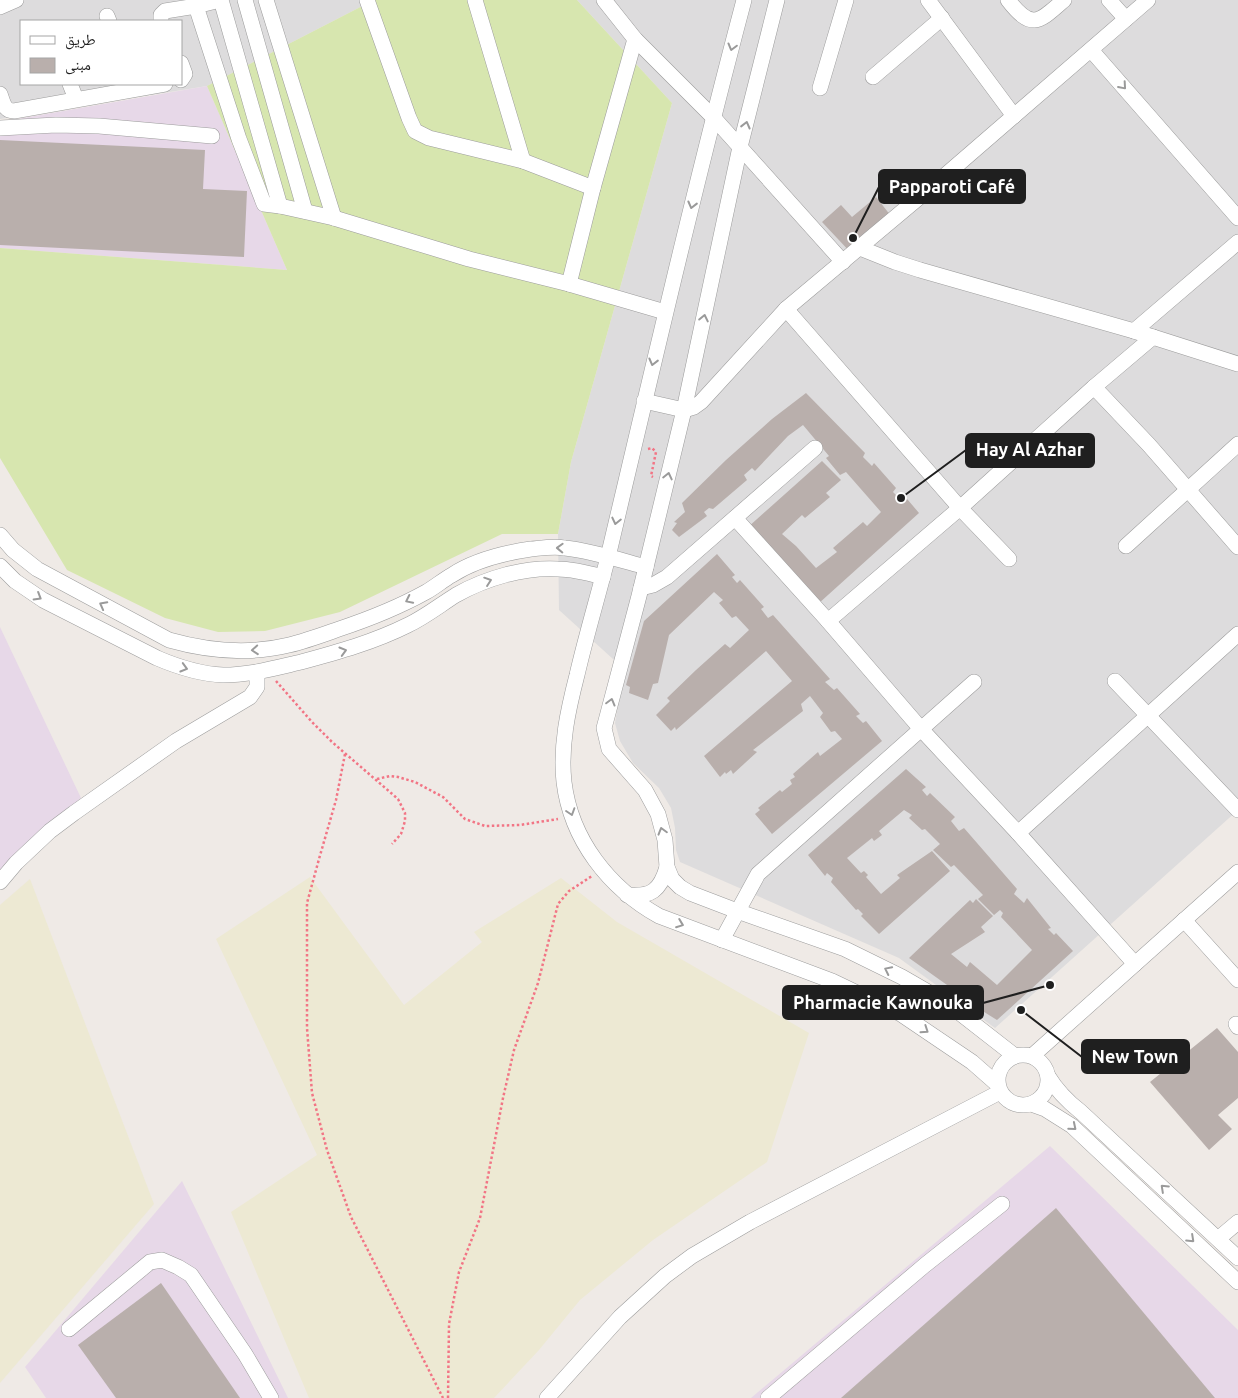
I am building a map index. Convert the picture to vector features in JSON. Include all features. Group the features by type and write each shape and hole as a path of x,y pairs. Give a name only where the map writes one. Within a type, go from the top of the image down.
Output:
{"street":[{"path":"0,6 16,0"},
{"path":"161,20 161,15 164,11 195,3 220,0 280,206"},
{"path":"245,0 305,211"},
{"path":"266,0 334,218"},
{"path":"367,0 415,131 429,138 523,161 592,188"},
{"path":"475,0 523,161"},
{"path":"744,0 713,117 603,577 567,716 563,764 564,781 571,815 581,837 602,870 637,903 659,916 832,981 901,1014 972,1062 999,1088 1006,1099 1013,1104 1022,1106 1039,1100 1048,1085 1048,1076"},
{"path":"627,894 641,896 654,891 663,881 667,868 665,840 658,814 645,790 609,749 604,728 641,588 684,410 740,147 777,0"},
{"path":"820,88 846,0"},
{"path":"928,0 1014,116"},
{"path":"1008,0 1018,13 1029,20 1037,21 1046,16 1064,0"},
{"path":"1109,0 1126,19"},
{"path":"644,401 684,410 694,407 709,394 786,309 860,248 1148,0"},
{"path":"608,2 636,39 713,117 843,262"},
{"path":"195,3 239,139 264,204 334,218 469,259 569,284 665,312"},
{"path":"873,78 942,18"},
{"path":"569,284 592,188 636,39"},
{"path":"1091,50 1236,212"},
{"path":"182,66 185,74 182,78"},
{"path":"70,85 76,99"},
{"path":"0,94 4,107 10,111 136,86 150,85"},
{"path":"0,128 56,125 99,126 212,136"},
{"path":"1134,331 1238,242"},
{"path":"860,248 920,270 1134,331 1238,364"},
{"path":"786,309 960,508 1009,559"},
{"path":"828,621 960,508 1094,387 1154,338"},
{"path":"1094,387 1149,445 1238,547"},
{"path":"1126,546 1238,444"},
{"path":"641,588 653,585 667,577 815,448"},
{"path":"735,518 828,621 921,729 1018,833 1135,964"},
{"path":"0,536 13,550 37,569 168,640 202,648 235,651 288,646 349,626 402,604 453,574 494,556 531,549 564,548 608,556 646,567"},
{"path":"0,566 15,581 43,600 173,665 221,675 262,671 342,651 372,641 411,624 457,594 507,575 542,569 557,569 572,570 603,577"},
{"path":"1018,833 1238,634"},
{"path":"0,882 16,863 50,831 74,813 176,741 250,697 257,687 262,671"},
{"path":"1115,681 1238,810"},
{"path":"722,940 758,874 974,682"},
{"path":"667,868 672,878 680,887 690,893 845,949 902,977 947,1003 1015,1056"},
{"path":"1032,1056 1238,872"},
{"path":"1184,920 1238,980"},
{"path":"999,1088 998,1075 1001,1067 1007,1060 1024,1054 1040,1061 1056,1090 1068,1102 1219,1238 1238,1258"},
{"path":"547,1398 620,1317 665,1276 692,1256 750,1222 999,1088"},
{"path":"1031,1104 1045,1109 1072,1126 1238,1282"},
{"path":"768,1398 925,1265 1002,1204"},
{"path":"1219,1238 1238,1222"},
{"path":"69,1329 150,1262 162,1260 178,1267 191,1276 245,1354 270,1398"}],"path":[{"path":"645,452 650,448 656,452 651,476 667,480"},
{"path":"262,671 345,754 398,799 405,813 404,828 392,844"},
{"path":"345,754 336,800 308,903 308,1028 312,1093 327,1150 351,1217 444,1398"},
{"path":"376,779 390,776 415,782 443,797 465,818 485,826 520,825 555,820 571,815"},
{"path":"448,1398 449,1324 459,1272 480,1218 514,1050 538,983 558,904 569,891 602,870"}],"shaded area":[{"path":"0,0 374,0 207,86 0,119"},
{"path":"577,0 1238,0 1238,810 995,1028 899,958 680,862 676,850 675,828 671,808 659,788 633,763 620,741 615,723 624,669 559,610 558,534 571,462 672,103"},
{"path":"207,86 287,270 0,248 0,122"},
{"path":"0,627 81,798 0,874"},
{"path":"310,877 404,1005 482,942 474,932 561,878 617,922 809,1033 767,1162 653,1240 580,1300 539,1350 494,1398 309,1398 231,1212 317,1155 216,939"},
{"path":"30,879 154,1204 0,1383 0,905"},
{"path":"1050,1146 1238,1330 1238,1398 751,1398"},
{"path":"182,1181 288,1398 46,1398 25,1367"}],"green space":[{"path":"374,0 577,0 672,103 571,462 558,534 502,534 340,612 265,631 218,632 165,618 67,570 0,458 0,248 287,270 207,86"}],"building":[{"path":"0,140 205,150 203,189 247,191 244,257 0,245"},
{"path":"876,197 891,216 852,254 822,222 841,205 852,217"},
{"path":"806,393 865,453 863,457 872,466 874,463 896,488 893,492 899,498 902,493 919,513 818,604 747,528 822,461 841,480 826,493 830,497 805,518 802,515 782,534 816,568 837,552 833,548 863,522 867,526 881,512 846,472 840,475 826,458 829,456 803,425 788,436 755,471 752,468 744,475 747,480 713,509 709,508 704,512 707,516 679,537 672,530 677,523 674,522 685,512 682,503 772,419"},
{"path":"717,554 735,575 732,577 737,583 740,580 764,607 761,609 768,618 773,615 830,679 825,682 834,690 837,688 860,714 856,716 863,723 866,721 882,741 772,834 755,814 760,810 758,808 780,790 782,792 792,784 790,780 795,777 793,774 818,752 820,756 842,739 835,731 831,732 820,717 823,713 810,696 801,704 803,711 753,750 757,752 733,774 731,770 726,774 725,772 720,777 704,756 792,681 766,651 676,730 675,727 671,731 656,715 670,701 667,698 696,670 725,644 730,648 749,630 736,616 732,618 719,603 723,600 714,592 669,635 658,683 653,684 648,700 629,693 630,687 626,685 644,621"},
{"path":"906,769 926,787 922,790 927,796 930,793 955,817 951,821 959,831 964,828 1017,889 1014,894 1024,903 1027,898 1051,928 1048,929 1054,935 1056,933 1073,951 997,1020 976,1007 980,1003 975,999 971,1002 909,958 970,900 973,903 976,899 993,916 981,927 985,932 951,954 967,967 970,962 997,985 1032,950 1001,917 1003,913 1000,910 994,915 978,899 983,895 954,865 951,867 933,850 940,844 925,829 922,830 909,818 912,815 904,810 879,831 882,835 874,841 872,838 847,858 861,873 864,871 868,875 866,877 881,894 900,878 897,875 932,851 950,871 879,934 861,916 863,914 858,909 856,910 831,882 833,878 827,873 825,876 808,855"},
{"path":"1217,1028 1238,1052 1238,1098 1218,1115 1232,1129 1209,1150 1150,1082"},
{"path":"1056,1208 1215,1398 841,1398"},
{"path":"161,1283 240,1398 116,1398 78,1345"}],"place":[{"name":"Papparoti Café","path":"853,238"},
{"name":"Hay Al Azhar","path":"901,498"},
{"name":"Pharmacie Kawnouka","path":"1050,985"},
{"name":"New Town","path":"1021,1010"}]}
